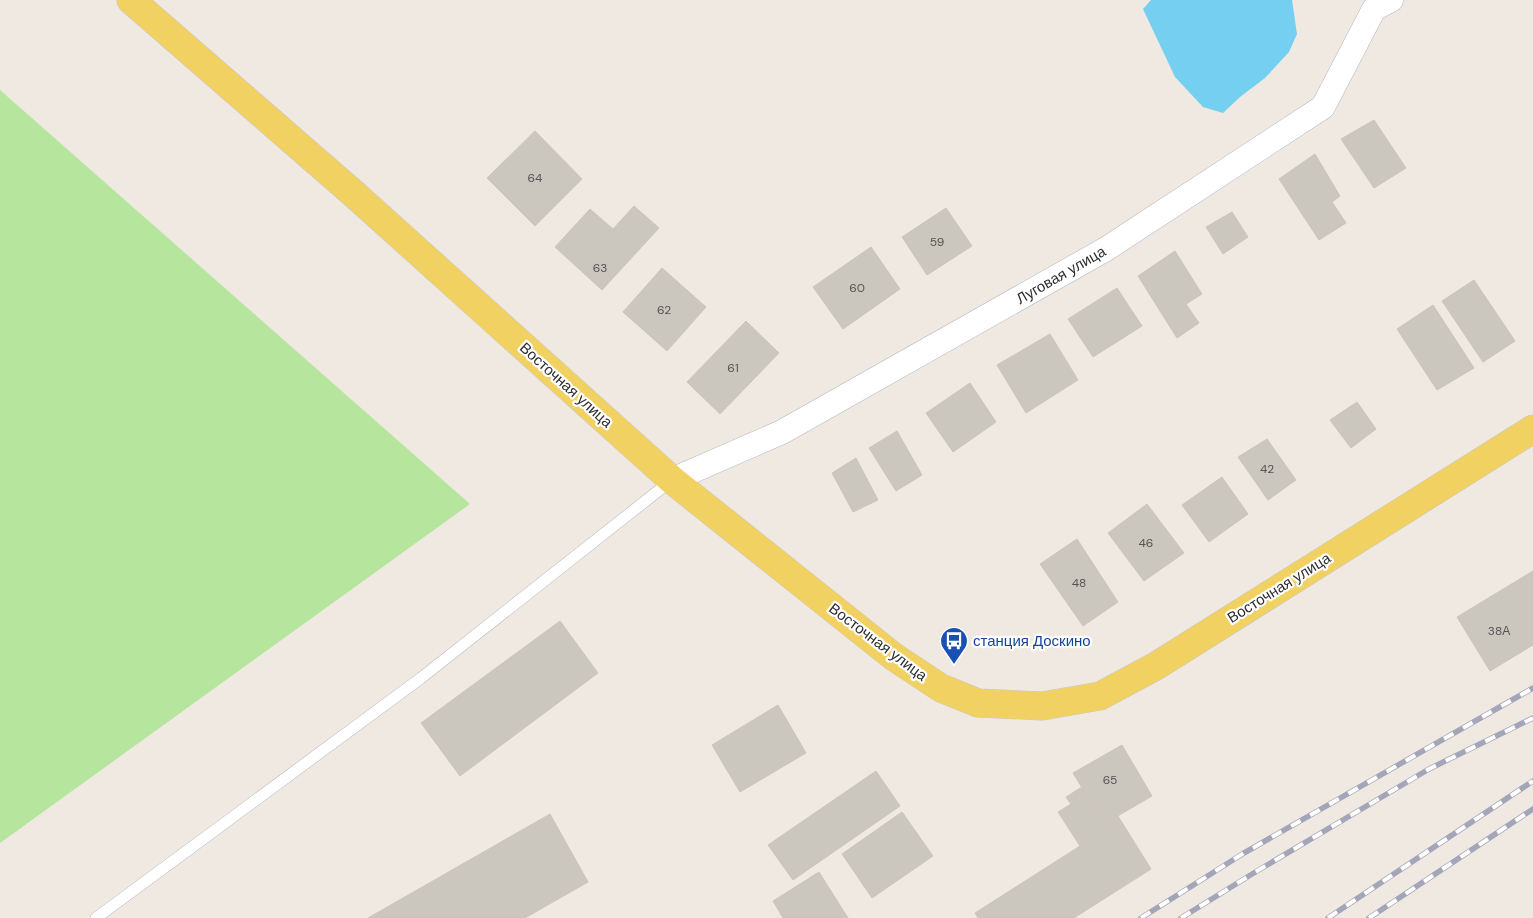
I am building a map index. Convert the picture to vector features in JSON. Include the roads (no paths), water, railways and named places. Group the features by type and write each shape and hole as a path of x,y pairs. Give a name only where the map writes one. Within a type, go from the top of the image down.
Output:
{"main road":[{"name":"Восточная улица","path":"131,0 354,194 672,480 894,657 942,688 978,703 1042,706 1100,696 1156,666 1533,429"}],"street":[{"name":"Луговая улица","path":"672,480 782,432 1098,254 1323,108 1374,9 1391,0"}],"lane":[{"path":"96,918 421,678 672,480"}],"water":[{"path":"1151,0 1292,0 1297,34 1289,52 1265,78 1223,113 1203,107 1175,77 1143,9"}],"railway":[{"path":"1141,918 1244,853 1533,688"},
{"path":"1181,918 1429,769 1533,718"},
{"path":"1328,918 1533,781"},
{"path":"1369,918 1533,809"}],"place":[{"name":"станция Доскино","path":"954,665"}]}
